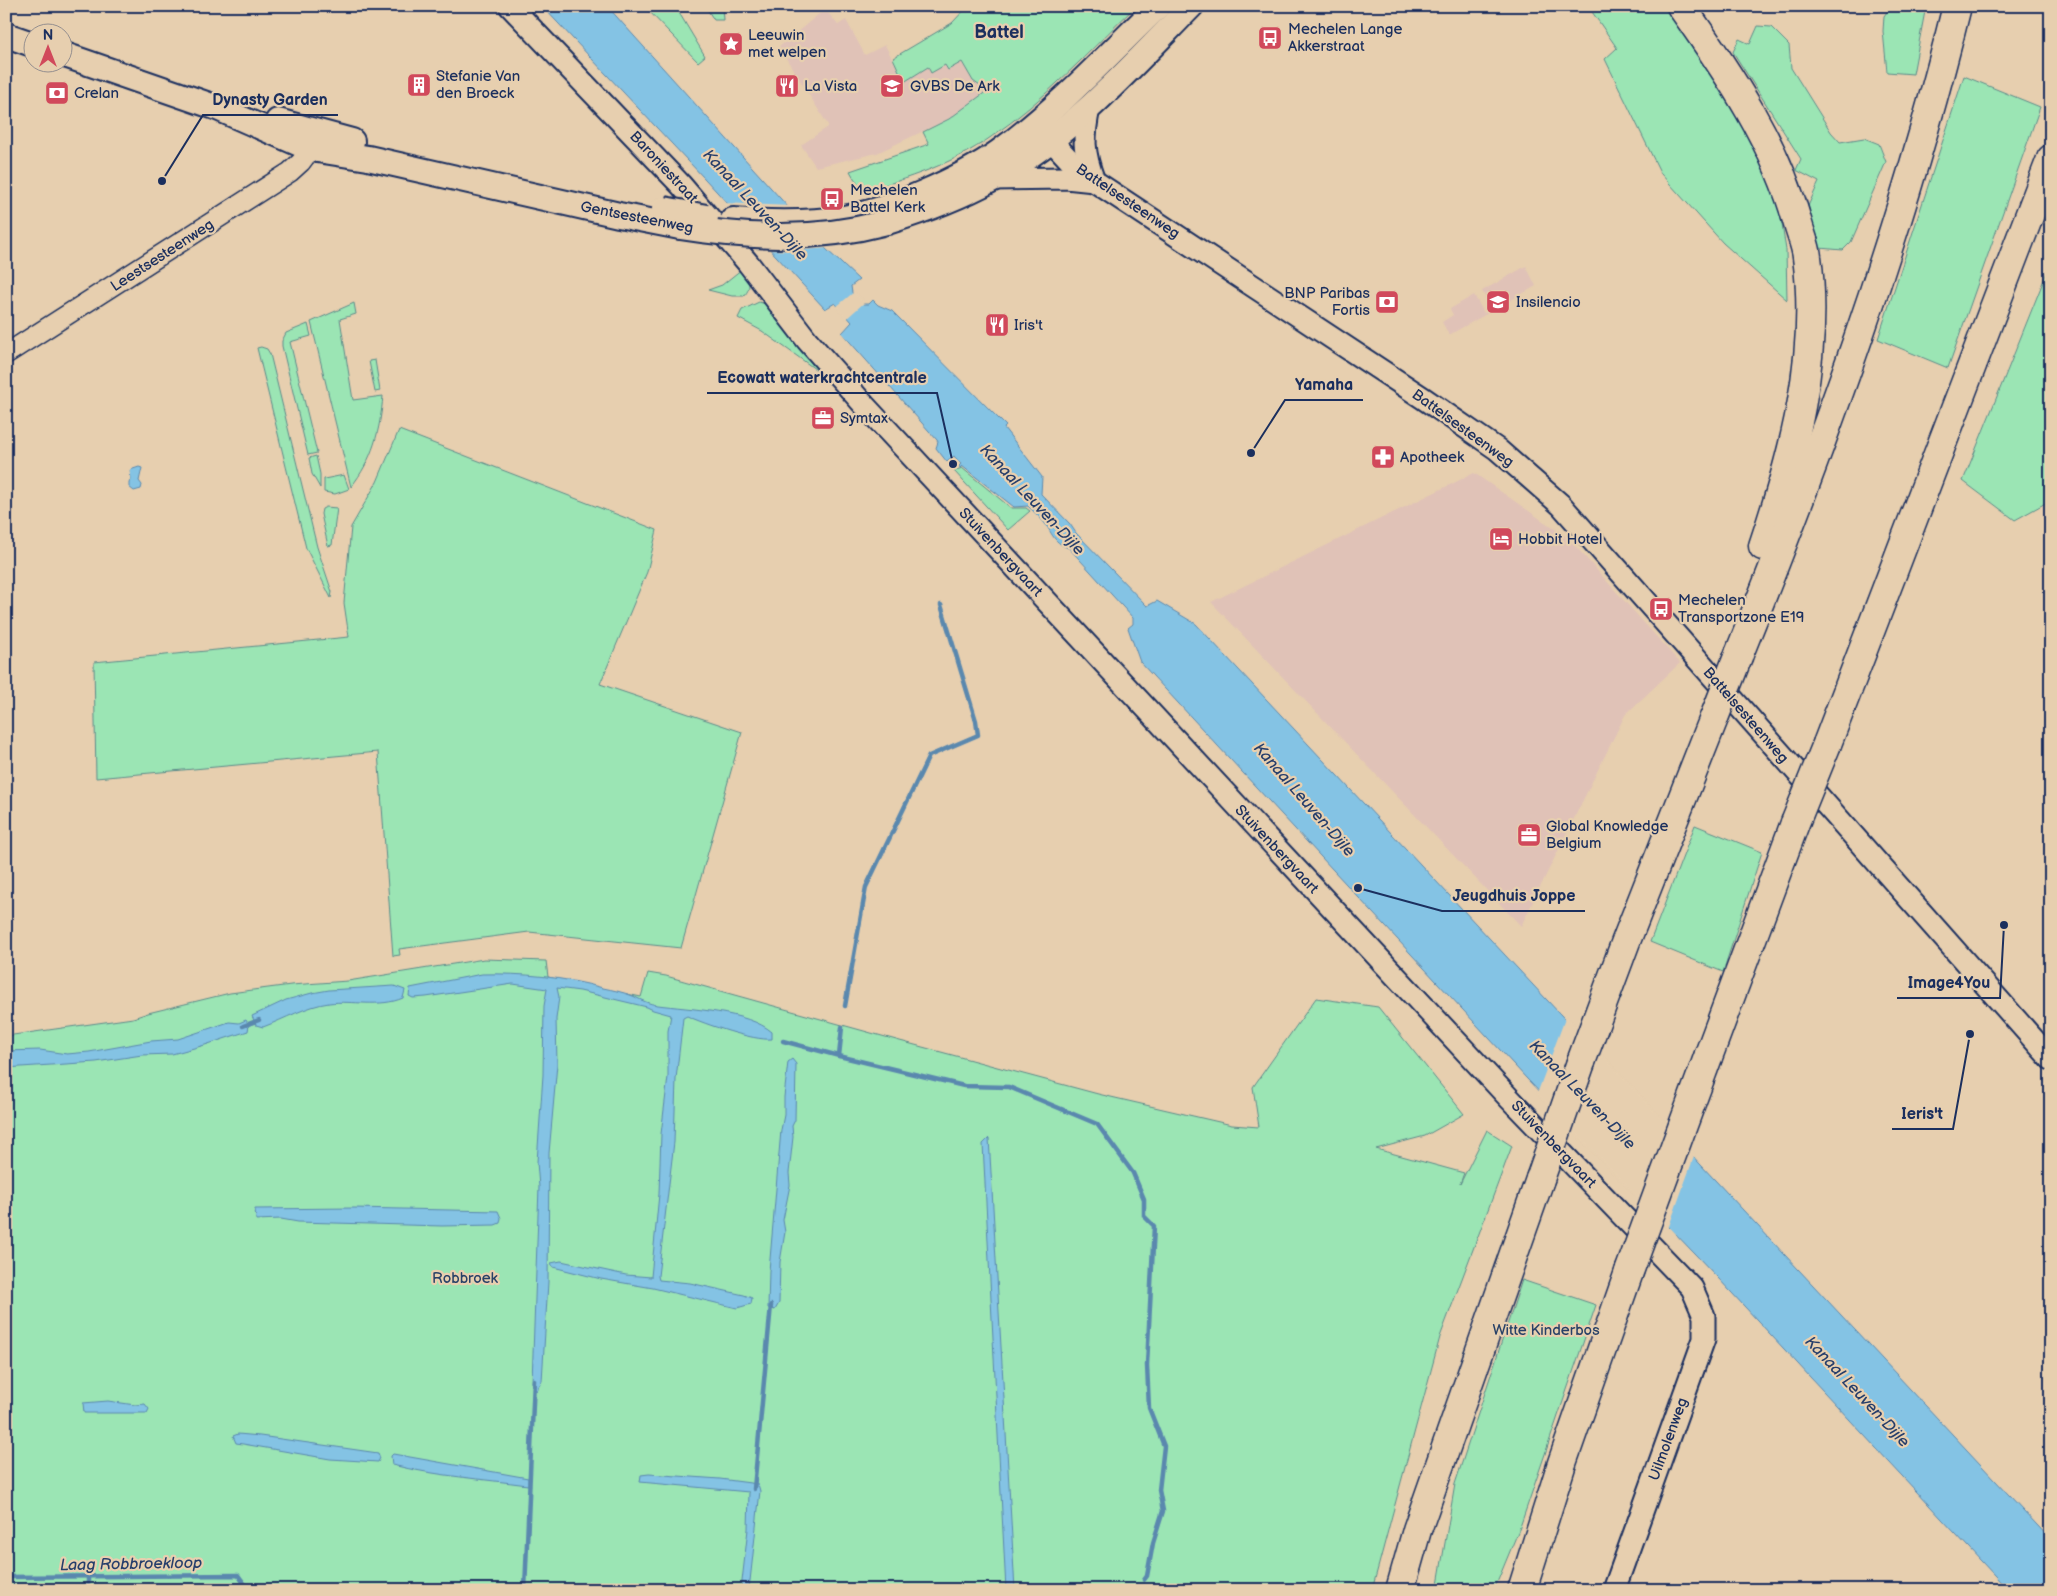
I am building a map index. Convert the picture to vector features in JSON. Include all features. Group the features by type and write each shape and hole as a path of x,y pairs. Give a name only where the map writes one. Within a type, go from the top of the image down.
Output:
{"highway":[{"path":"1680,6 1746,102 1772,152 1790,193 1807,256 1810,318 1807,367 1800,413 1774,512 1753,575 1754,618"},
{"path":"1400,1590 1417,1530 1626,941 1824,437 1898,214 1942,70 1957,6"},
{"path":"1522,1590 1562,1463 1629,1272 1708,1058 1795,823 1900,557 2051,159"}],"main road":[{"name":"Baroniestraat","path":"510,6 681,185 748,264 807,340 865,406"},
{"path":"1044,131 1158,6"},
{"path":"1044,131 1089,108 1191,6"},
{"path":"6,35 22,41"},
{"name":"Gentsesteenweg","path":"72,57 215,107 280,121 316,141 368,158 609,213 680,227 741,235 798,237 854,231 907,199 968,171 998,152 1044,131"},
{"path":"993,179 1066,178 1094,180 1084,151 1084,137 1089,108"},
{"name":"Gentsesteenweg","path":"316,141 664,209 733,220 762,222 876,217 922,211 993,179 1044,131"},
{"name":"Battelsesteenweg","path":"1044,131 1074,166 1446,413 1497,449 1566,512 2051,1059"},
{"name":"Stuivenbergvaart","path":"865,406 1510,1099 1692,1288"},
{"name":"Uilmolenweg","path":"1614,1590 1704,1339 1704,1316 1692,1288"}],"street":[{"name":"Leestsesteenweg","path":"6,354 290,172 316,141"}],"shaded area":[{"name":"GVBS De Ark","path":"825,9 838,25 846,20 865,55 885,45 904,81 928,67 945,65 948,70 962,62 973,81 988,91 949,119 877,153 816,167 801,145 828,127 828,125 779,47"},
{"name":"Insilencio","path":"1526,266 1536,286 1449,335 1442,322 1453,315 1450,309 1474,295 1484,313 1492,309 1482,291"},
{"path":"1474,473 1569,539 1680,663 1625,715 1521,926 1211,602"}],"green space":[{"path":"644,6 675,6 705,56 698,62"},
{"path":"705,6 722,6 723,20 714,20"},
{"path":"968,6 1091,6 1095,11 1099,6 1136,6 1048,91 1011,123 991,137 945,163 862,192 850,171 929,144 923,132 949,119 987,91 973,81 962,62 948,70 945,65 931,73 928,67 904,82 893,58 952,23"},
{"path":"1588,6 1666,6 1702,59 1718,72 1769,175 1780,212 1786,250 1787,300 1723,243 1661,174 1605,59 1617,48"},
{"path":"1891,6 1926,6 1913,74 1887,72 1883,31 1884,16"},
{"path":"1758,26 1771,27 1789,45 1791,68 1831,132 1840,142 1864,138 1879,144 1886,162 1851,242 1843,250 1819,248 1808,206 1819,182 1796,170 1801,159 1733,52 1739,39 1750,44"},
{"path":"1964,76 2040,107 1948,368 1878,339"},
{"path":"2051,262 2051,500 2015,520 1963,481"},
{"path":"742,269 748,279 749,286 744,296 732,296 708,290 722,285"},
{"path":"759,302 769,305 819,369 815,369 762,331 738,318 742,310"},
{"path":"354,303 356,314 340,319 353,400 383,396 380,421 374,444 365,466 351,487 311,322"},
{"path":"308,324 311,336 290,342 317,453 308,455 282,341 286,333"},
{"path":"257,348 267,349 270,354 317,547 332,592 331,598 306,548"},
{"path":"375,360 380,391 375,392 369,361"},
{"path":"399,430 657,530 647,572 600,684 742,732 681,948 529,932 399,949 400,955 393,956 378,752 96,778 94,662 349,637 344,603 351,527 377,482"},
{"path":"316,456 320,474 320,488 312,474 309,458"},
{"path":"962,468 1011,508 1026,508 1030,511 1008,530 954,471"},
{"path":"344,475 349,489 335,494 324,492 324,479"},
{"path":"326,507 337,508 332,545 328,546 321,514 322,509"},
{"path":"1695,825 1762,852 1723,972 1650,942"},
{"name":"Robbroek","path":"484,959 546,961 548,977 641,997 648,973 666,976 1098,1094 1232,1125 1259,1127 1253,1087 1316,998 1378,1007 1464,1114 1425,1136 1376,1149 1464,1173 1460,1184 1487,1130 1512,1146 1440,1337 1372,1590 6,1590 6,1036 133,1018 230,993 291,985 348,981"},
{"name":"Witte Kinderbos","path":"1522,1280 1596,1305 1520,1527 1494,1590 1437,1590 1455,1484"}],"water":[{"name":"Kanaal Leuven-Dijle","path":"542,6 607,6 825,248 859,280 851,286 852,293 863,304 869,304 873,300 878,305 892,311 1006,426 1004,428 1042,477 1041,494 1070,524 1076,533 1147,606 1157,601 1196,624 2051,1540 2051,1590 2008,1590 1718,1278 1527,1079 1140,662 1128,628 1133,624 1133,618 1069,548 1055,539 1039,516 1028,506 1014,507 962,466 960,468 961,464 954,456 947,462 936,448 937,440 842,333 852,322 835,303 825,309"},
{"path":"142,468 139,481 142,485 141,489 134,491 129,487 131,479 130,470"},
{"path":"482,974 528,975 573,981 622,992 645,1002 733,1015 748,1019 772,1032 772,1039 764,1039 742,1035 687,1016 683,1018 676,1079 674,1142 658,1276 659,1280 690,1283 744,1295 752,1298 751,1304 737,1308 553,1267 551,1263 561,1261 626,1275 651,1277 659,1194 661,1134 668,1077 668,1031 671,1015 647,1007 580,991 557,988 559,997 556,1019 557,1064 549,1153 548,1282 542,1381 536,1391 532,1382 539,1187 537,1162 543,1075 544,1006 547,989 513,984 426,997 413,998 409,996 410,988"},
{"path":"394,986 405,990 403,998 385,1003 329,1003 304,1010 263,1027 256,1025 252,1016 286,1000 312,993 329,990"},
{"path":"246,1020 249,1025 248,1031 172,1054 142,1055 96,1062 6,1068 6,1051 40,1050 67,1054 89,1052 151,1041 178,1039 229,1022 239,1023"},
{"path":"792,1059 796,1064 795,1120 792,1126 790,1185 783,1220 785,1232 780,1262 779,1303 775,1310 768,1308 769,1271 781,1130 784,1115 784,1097 788,1062"},
{"path":"989,1138 1015,1590 1006,1590 983,1144"},
{"path":"354,1208 498,1211 501,1218 500,1223 495,1225 442,1226 298,1222 281,1219 256,1220 255,1209"},
{"path":"108,1401 135,1405 145,1404 149,1409 147,1413 84,1413 83,1403"},
{"path":"238,1434 378,1453 380,1458 378,1462 330,1459 236,1443 233,1436"},
{"path":"393,1454 528,1478 528,1485 409,1469 392,1465 391,1456"},
{"path":"641,1475 720,1479 758,1484 760,1491 749,1590 741,1590 748,1529 749,1492 640,1482"}],"pier":[{"path":"723,203 792,206 829,248 793,251 766,250"},
{"path":"854,292 865,302 846,319 836,307"},
{"path":"1566,1016 1695,1154 1668,1229 1537,1094"}],"waterway":[{"path":"845,1006 866,887 929,756 978,735 976,721 941,605"},
{"path":"243,1026 259,1020"},
{"path":"842,1027 839,1056 964,1086 1009,1087 1097,1124 1133,1173 1144,1199 1144,1216 1154,1226 1147,1365 1149,1408 1164,1446 1159,1490 1163,1511 1153,1543 1147,1576 1144,1580"},
{"path":"783,1041 839,1056"},
{"path":"754,1489 771,1305"},
{"path":"525,1590 534,1380"},
{"name":"Laag Robbroekloop","path":"6,1577 238,1575 249,1590"},
{"path":"88,1577 88,1590"}],"place":[{"name":"Mechelen Lange Akkerstraat","path":"1270,38"},
{"name":"Leeuwin met welpen","path":"731,44"},
{"name":"Stefanie Van den Broeck","path":"419,85"},
{"name":"La Vista","path":"787,86"},
{"name":"GVBS De Ark","path":"892,86"},
{"name":"Crelan","path":"57,93"},
{"name":"Dynasty Garden","path":"162,181"},
{"name":"Mechelen Battel Kerk","path":"832,199"},
{"name":"BNP Paribas Fortis","path":"1387,302"},
{"name":"Insilencio","path":"1498,302"},
{"name":"Iris't","path":"997,325"},
{"name":"Symtax","path":"823,418"},
{"name":"Yamaha","path":"1251,453"},
{"name":"Apotheek","path":"1383,457"},
{"name":"Ecowatt waterkrachtcentrale","path":"953,464"},
{"name":"Hobbit Hotel","path":"1501,539"},
{"name":"Mechelen Transportzone E19","path":"1661,609"},
{"name":"Global Knowledge Belgium","path":"1529,835"},
{"name":"Jeugdhuis Joppe","path":"1358,888"},
{"name":"Image4You","path":"2004,925"},
{"name":"Ieris't","path":"1970,1034"}],"district":[{"name":"Battel","path":"999,32"}]}
